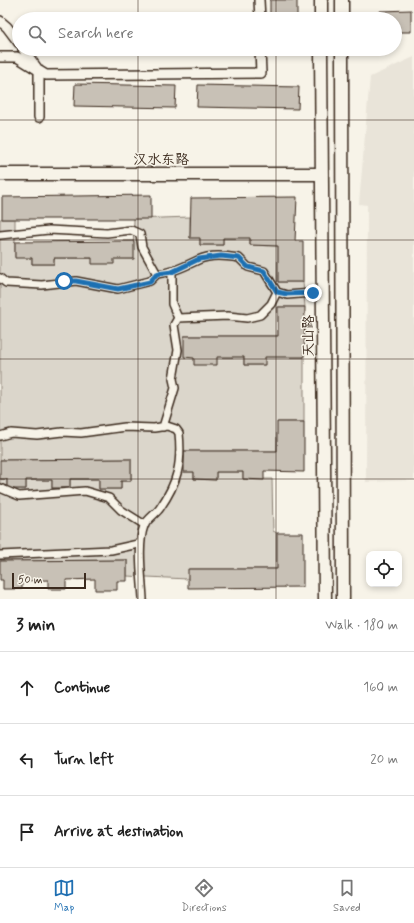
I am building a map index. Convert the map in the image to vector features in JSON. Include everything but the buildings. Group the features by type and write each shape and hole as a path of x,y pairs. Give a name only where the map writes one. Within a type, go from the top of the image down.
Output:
{"street":[{"path":"259,0 260,12"},
{"path":"321,0 321,12"},
{"path":"342,0 342,12"},
{"path":"0,21 8,27 12,33"},
{"path":"28,56 39,70 39,117"},
{"path":"0,57 17,57 46,75 260,73 260,56"},
{"name":"天山路","path":"321,56 325,599"},
{"path":"342,56 343,599"},
{"name":"汉水东路","path":"0,174 322,174"},
{"path":"0,235 49,230 107,233 131,230 140,234 142,247 157,274"},
{"path":"0,278 6,283 42,286 76,281 118,289 150,282 157,274 172,272 199,259 221,256 239,258 248,267 264,271 277,292 287,294 313,293"},
{"path":"172,272 172,304 178,318"},
{"path":"178,318 228,316 247,318 260,315 271,304 277,292"},
{"path":"163,427 175,388 173,379 178,350 174,325 178,318"},
{"path":"0,436 11,433 81,433 125,427 163,427 176,429 178,433 180,465 168,495 160,508 144,524 141,537 143,599"},
{"path":"0,488 19,496 85,491 109,498 121,510 144,524"},
{"path":"0,555 111,550 138,544"}],"shaded area":[{"path":"414,57 414,480 366,482 367,205 359,204 370,77"},
{"path":"190,217 190,238 200,238 200,245 223,245 223,238 250,238 250,245 278,246 278,282 303,282 305,307 278,307 278,336 185,336 185,357 244,357 244,365 264,365 265,357 304,357 304,422 278,422 277,451 184,451 184,472 194,472 194,479 216,480 216,472 243,472 243,479 272,479 273,531 277,533 277,569 189,569 188,579 127,576 127,560 0,561 0,479 7,479 7,489 26,489 26,480 52,480 52,488 70,488 70,479 99,479 99,489 121,489 121,481 131,481 131,459 0,460 0,219 15,219 15,257 32,258 32,264 54,264 54,258 133,259 134,219"}],"route":[{"path":"64,281 76,281 118,289 150,282 157,274 172,272 188,266 199,259 221,256 239,258 248,267 264,271 277,292 287,294 313,293"}]}
